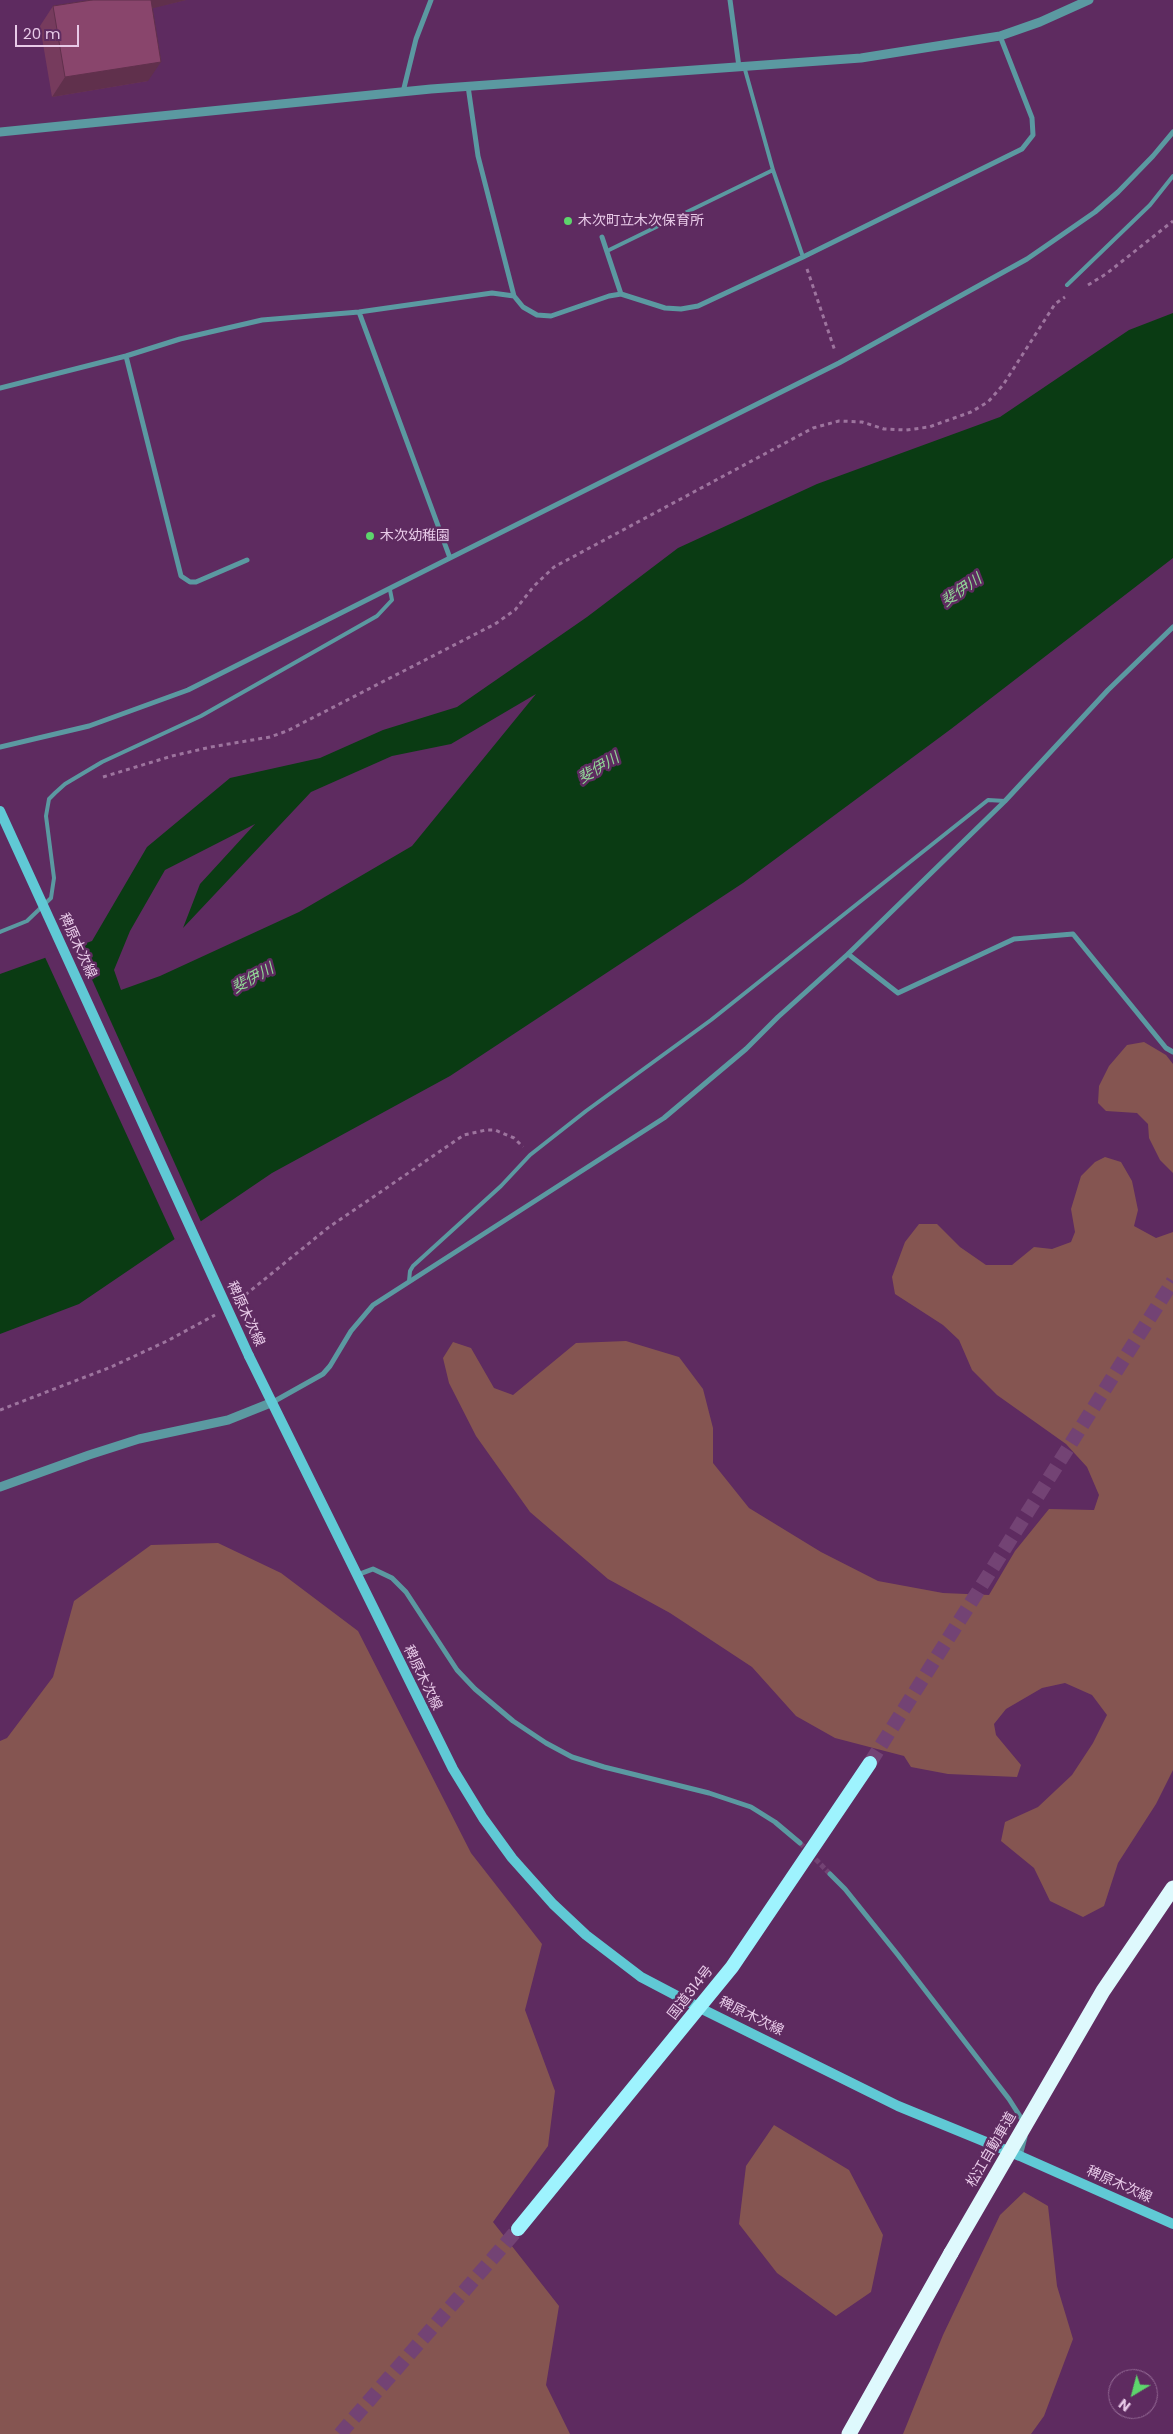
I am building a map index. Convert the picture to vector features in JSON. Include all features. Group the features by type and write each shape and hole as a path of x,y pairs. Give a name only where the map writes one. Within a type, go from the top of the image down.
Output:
{"highway":[{"name":"国道314号","path":"518,2229 732,1967 870,1763"},
{"name":"松江自動車道","path":"849,2434 951,2253 1103,1992 1173,1888"}],"main road":[{"name":"稗原木次線","path":"0,811 249,1356 453,1769 482,1818 512,1858 553,1904 586,1935 641,1977 898,2106 1020,2156 1173,2224"}],"street":[{"path":"403,92 416,39 431,0"},
{"path":"730,0 741,66"},
{"path":"0,132 468,86 862,58 1000,36 1089,0"},
{"path":"468,86 478,156 514,296 530,312 544,317 609,296 622,294 665,308 689,308 803,257 1022,149 1034,134 1032,118 1000,36"},
{"path":"0,747 89,726 188,690 839,363 1027,259 1095,212 1153,156 1173,132"},
{"path":"602,237 622,294"},
{"path":"0,388 126,356 180,339 262,320 359,312 492,293 514,296"},
{"path":"359,312 450,558"},
{"path":"126,356 181,576 186,580 196,582 247,560"},
{"path":"0,1487 139,1439 228,1420 273,1402 323,1374 363,1316 373,1305 664,1118 746,1050 778,1017 848,954 1005,801 1108,690 1173,627"},
{"path":"848,954 898,993 1014,939 1073,934 1166,1048 1173,1052"},
{"path":"357,1575 373,1568 392,1578 406,1592 457,1670 513,1721 546,1743 572,1757 596,1765 709,1793 751,1807 775,1822 800,1843"},
{"path":"830,1874 846,1889 1022,2117 1026,2133 1020,2156"}],"lane":[{"path":"741,66 773,170 803,257"},
{"path":"607,250 773,170"},
{"path":"1067,285 1150,205 1173,176"},
{"path":"0,932 27,921 51,898 54,878 46,816 50,799 54,793 65,784 102,762 201,716 377,616 392,600 390,590"},
{"path":"409,1281 410,1271 413,1266 501,1186 530,1155 586,1111 711,1020 988,800 1005,801"}],"path":[{"path":"1086,285 1106,274 1173,221"},
{"path":"803,257 839,363"},
{"path":"96,780 172,756 270,737 287,731 495,624 515,610 534,586 554,567 813,428 839,421 862,422 884,429 906,430 929,427 970,412 988,402 1003,385 1055,304 1072,293"},
{"path":"238,1301 328,1227 464,1135 486,1130 505,1133 514,1138 530,1155"},
{"path":"0,1410 111,1367 182,1333 222,1310"}],"shaded area":[{"path":"1144,1042 1166,1055 1173,1064 1173,1173 1160,1160 1149,1138 1148,1124 1137,1113 1106,1111 1098,1103 1099,1086 1109,1066 1127,1045"},
{"path":"1105,1157 1121,1162 1132,1181 1138,1210 1134,1226 1156,1238 1173,1232 1173,1770 1156,1804 1118,1863 1104,1906 1083,1917 1050,1901 1034,1868 1001,1841 1005,1822 1038,1807 1072,1775 1093,1743 1107,1715 1092,1695 1065,1683 1042,1688 1006,1709 994,1724 996,1735 1021,1765 1017,1777 948,1774 911,1767 904,1756 835,1738 796,1716 752,1667 670,1613 608,1579 530,1512 476,1436 449,1383 443,1358 453,1342 471,1348 494,1388 513,1395 576,1343 626,1341 679,1357 703,1389 713,1428 713,1463 749,1508 821,1552 878,1581 943,1593 989,1595 1015,1551 1049,1509 1094,1510 1099,1495 1087,1467 1066,1444 997,1395 972,1370 959,1340 943,1325 895,1294 892,1277 905,1242 919,1224 937,1224 960,1247 986,1265 1012,1265 1034,1247 1052,1249 1071,1242 1075,1232 1071,1209 1081,1176 1095,1162"},
{"path":"218,1543 281,1573 358,1631 471,1853 542,1944 525,2010 555,2091 548,2146 493,2222 559,2306 546,2385 570,2434 0,2434 0,1741 7,1738 53,1677 74,1601 151,1545"},
{"path":"774,2125 849,2170 883,2235 871,2292 836,2316 777,2273 739,2224 746,2166"},
{"path":"1024,2192 1048,2206 1057,2286 1073,2339 1044,2416 1031,2434 903,2434 943,2335 1000,2215"}],"water":[{"name":"斐伊川","path":"1173,313 1173,558 951,729 743,883 450,1076 272,1173 79,1304 0,1334 0,974 92,941 147,847 230,778 320,758 383,730 457,707 587,617 678,548 817,484 1000,417 1129,330","holes":["536,694 412,846 299,912 160,976 121,990 114,970 130,931 165,870 255,824 200,884 183,928 311,792 392,756 451,744"]}],"pier":[{"path":"76,944 202,1224 176,1242 44,955"}],"building":[{"path":"92,0 151,0 161,62 65,77 53,6"}],"tunnel":[{"path":"870,1763 1173,1281"},
{"path":"800,1843 830,1874"},
{"path":"340,2434 518,2229"}],"place":[{"name":"木次町立木次保育所","path":"568,221"},
{"name":"木次幼稚園","path":"370,536"}]}
